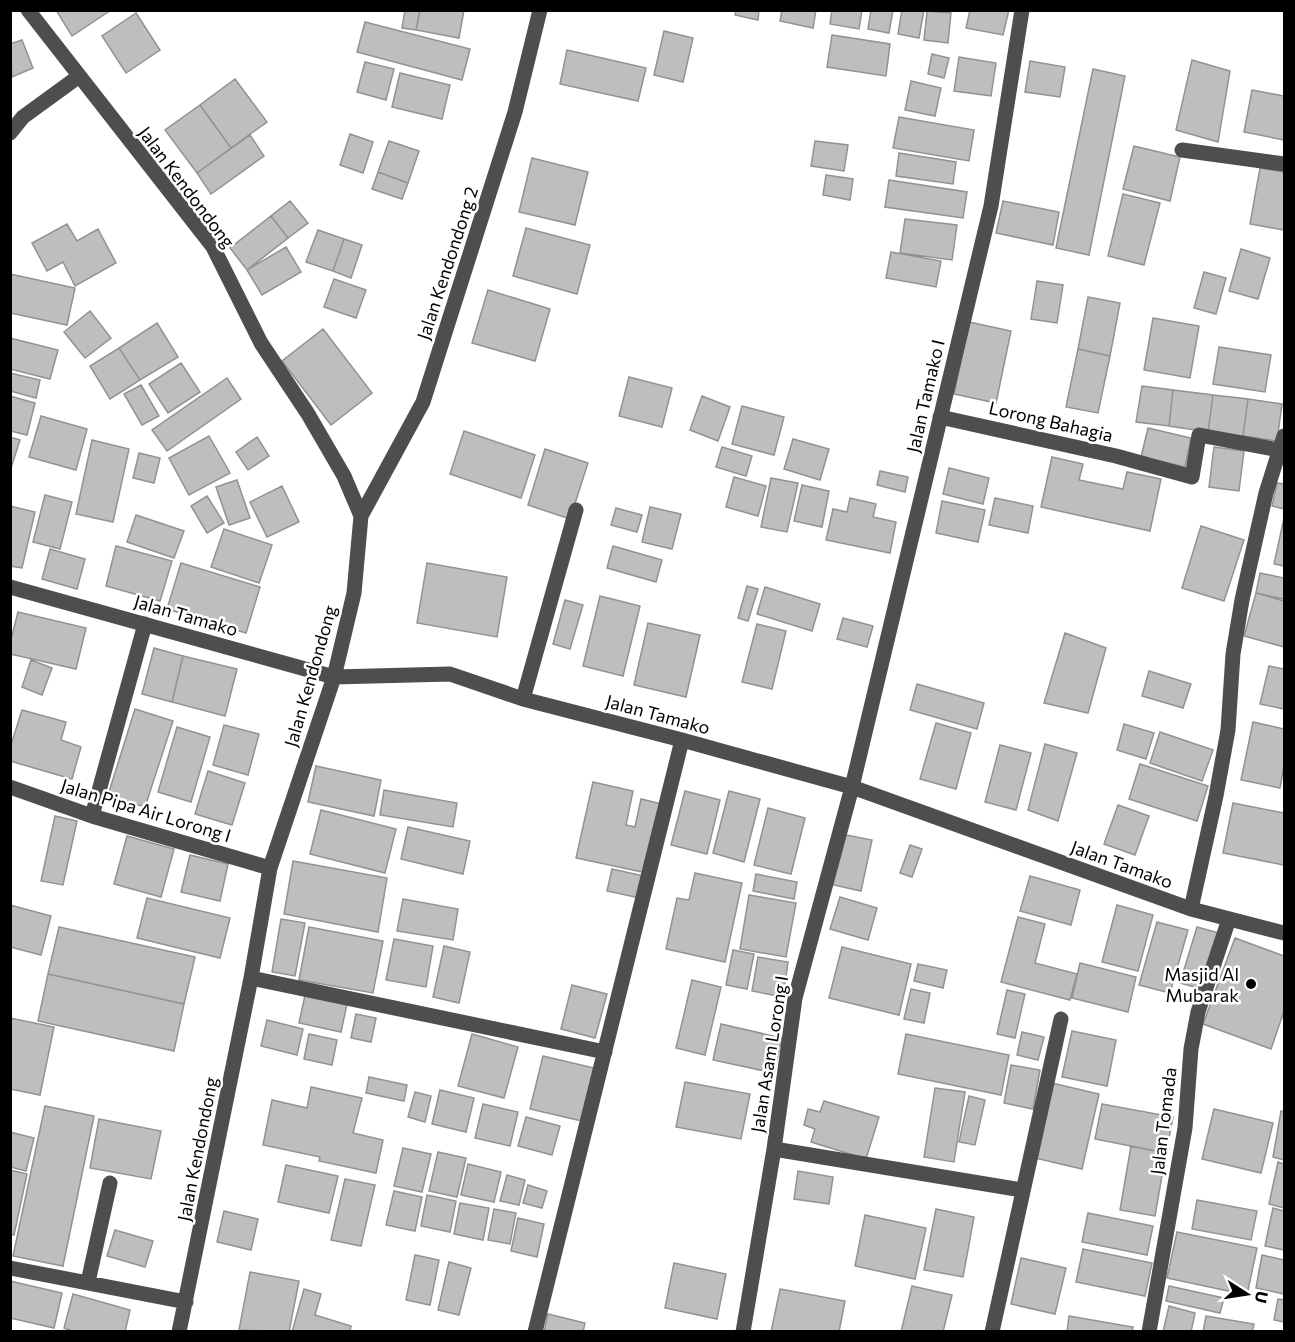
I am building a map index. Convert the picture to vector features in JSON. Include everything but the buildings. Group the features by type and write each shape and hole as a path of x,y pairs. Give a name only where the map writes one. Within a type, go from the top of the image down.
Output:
{"street":[{"name":"Jalan Kendondong","path":"28,10 213,248 261,343 308,414 344,476 361,516 354,593 334,677 270,868 251,978 179,1332"},
{"name":"Jalan Kendondong 2","path":"361,516 423,402 515,112 540,10"},
{"name":"Jalan Tamako I","path":"852,787 991,206 1022,10"},
{"path":"10,133 23,117 78,77"},
{"path":"1182,150 1284,164"},
{"name":"Lorong Bahagia","path":"940,417 1116,456 1192,477 1199,435 1282,443"},
{"path":"1191,909 1228,730 1233,654 1242,600 1266,493 1282,443"},
{"path":"523,699 576,510"},
{"name":"Jalan Tamako","path":"10,587 334,677 450,674 523,699 852,787 1191,909 1284,933"},
{"path":"92,816 145,624"},
{"path":"535,1332 571,1178 605,1052 682,740"},
{"name":"Jalan Pipa Air Lorong I","path":"10,787 92,816 270,868"},
{"name":"Jalan Asam Lorong I","path":"743,1332 774,1149 795,998 852,787"},
{"name":"Jalan Tomada","path":"1149,1332 1185,1128 1191,1049 1198,1012 1229,919"},
{"path":"251,978 605,1052"},
{"path":"992,1332 1061,1019"},
{"path":"774,1149 1022,1190"},
{"path":"88,1282 110,1183"},
{"path":"10,1268 186,1302"}],"place":[{"name":"Masjid Al Mubarak","path":"1251,984"}]}
